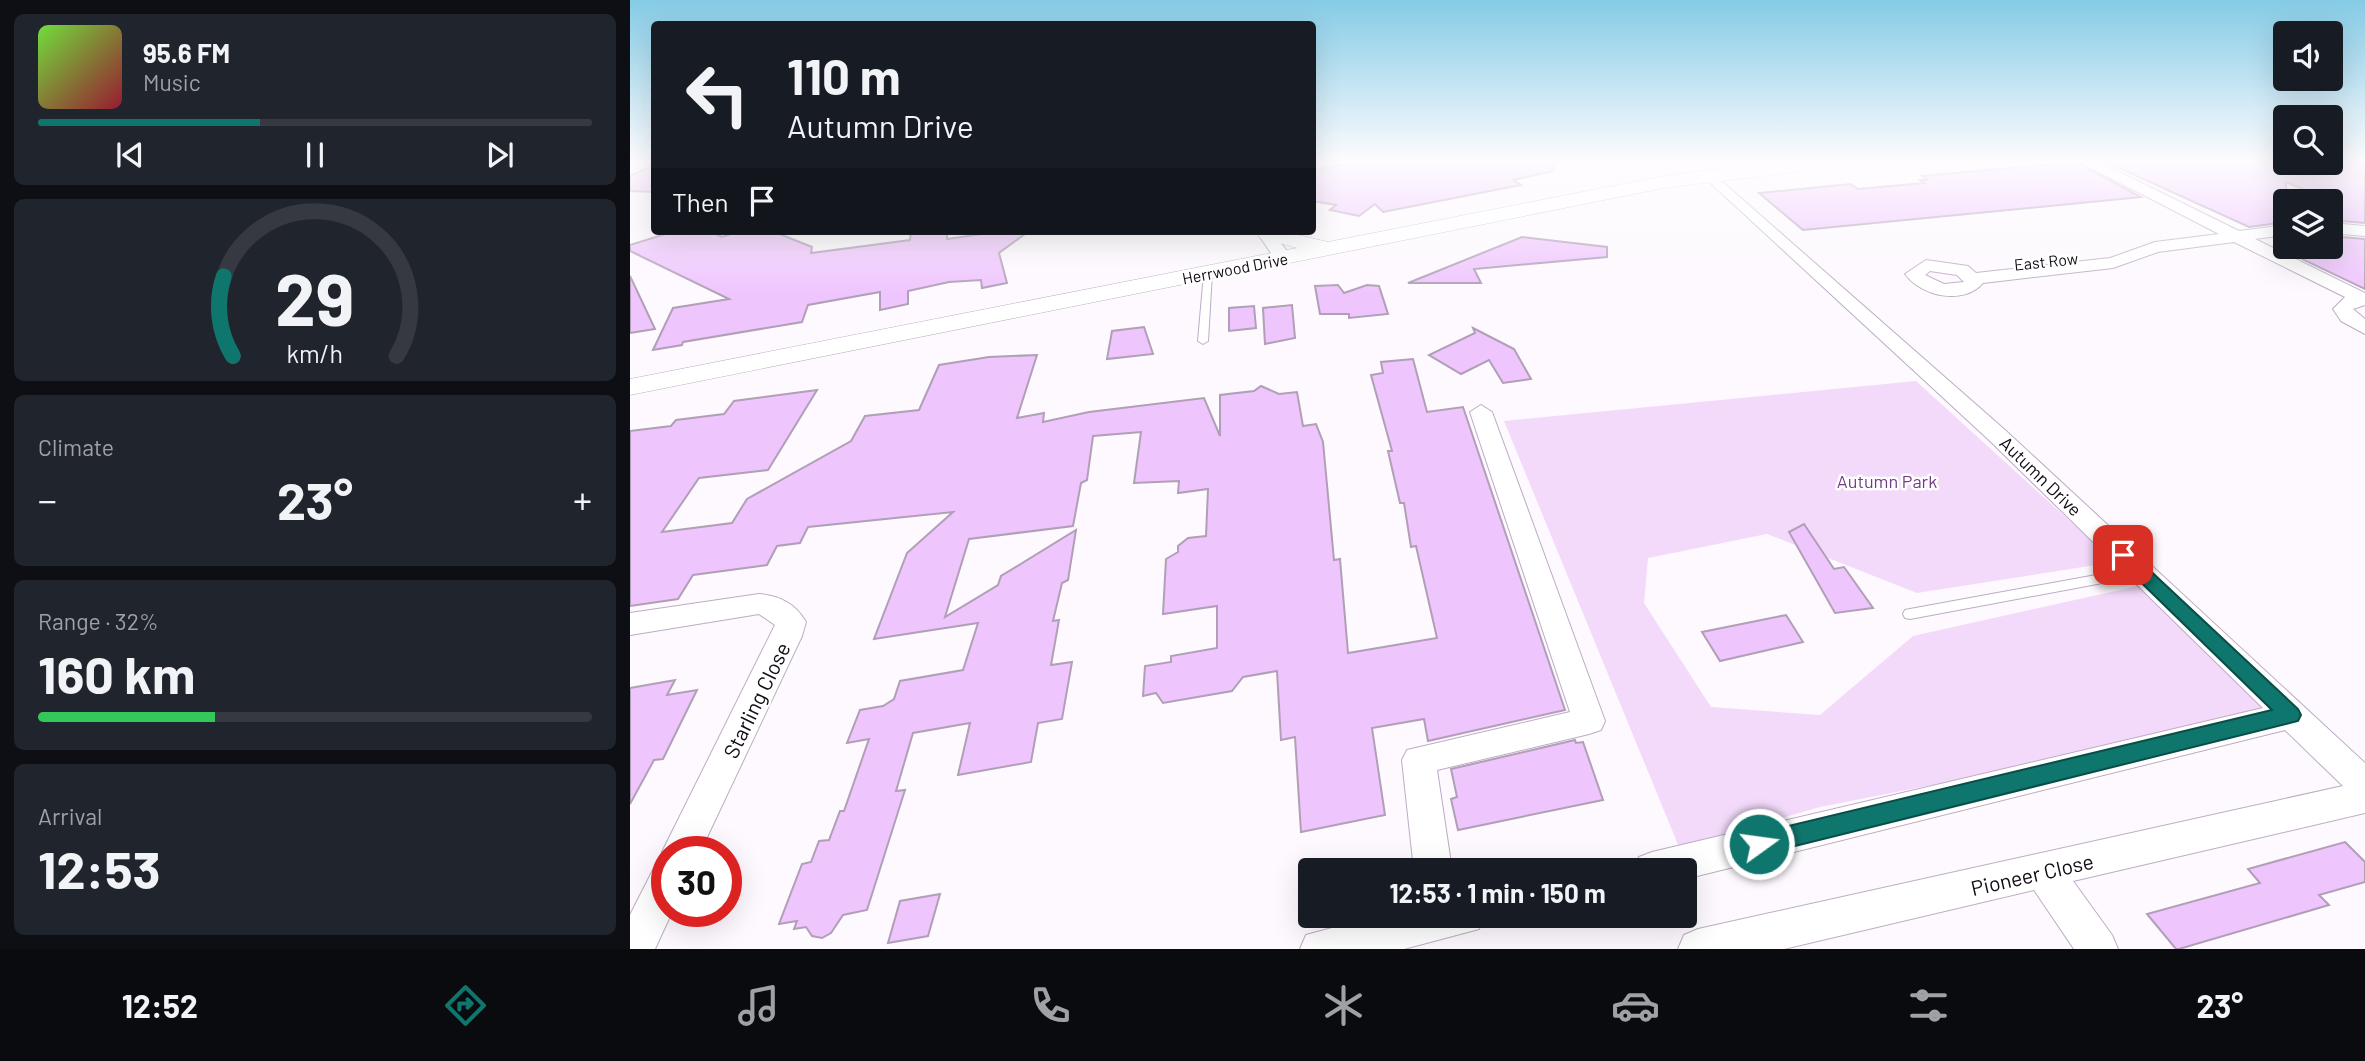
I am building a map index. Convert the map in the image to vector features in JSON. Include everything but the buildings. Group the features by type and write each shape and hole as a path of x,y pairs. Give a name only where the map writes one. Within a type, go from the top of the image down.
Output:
{"street":[{"name":"Herrwood Drive","path":"630,387 1553,205"},
{"name":"Autumn Drive","path":"1743,205 1997,435 2365,785"},
{"path":"2175,205 2364,299"},
{"path":"2343,227 2365,223"},
{"path":"2343,229 2365,231"},
{"name":"East Row","path":"1968,274 2113,263 2130,254 2155,247 2273,232"},
{"path":"1267,235 1283,258"},
{"path":"1276,235 1305,243 1348,245"},
{"path":"2364,299 2349,302 2343,309 2348,317 2365,328"},
{"path":"1431,858 1419,760 1589,721 1481,412"},
{"name":"Starling Close","path":"630,624 759,604 773,607 791,622 787,636 689,836"},
{"path":"1697,859 2290,715"},
{"name":"Pioneer Close","path":"1698,949 2365,797"},
{"path":"2044,872 2098,949"},
{"path":"634,949 651,914"},
{"path":"1320,949 1405,928"}],"lane":[{"path":"1203,341 1208,273"},
{"path":"1910,614 2141,572"}],"green space":[{"name":"Autumn Park","path":"1916,381 2115,562 1917,593 1767,534 1648,558 1644,603 1711,707 1820,715 1913,636 2138,586 2290,715 1820,807 1679,847 1504,421"}],"route":[{"path":"1759,844 2290,715 2123,555"}]}
